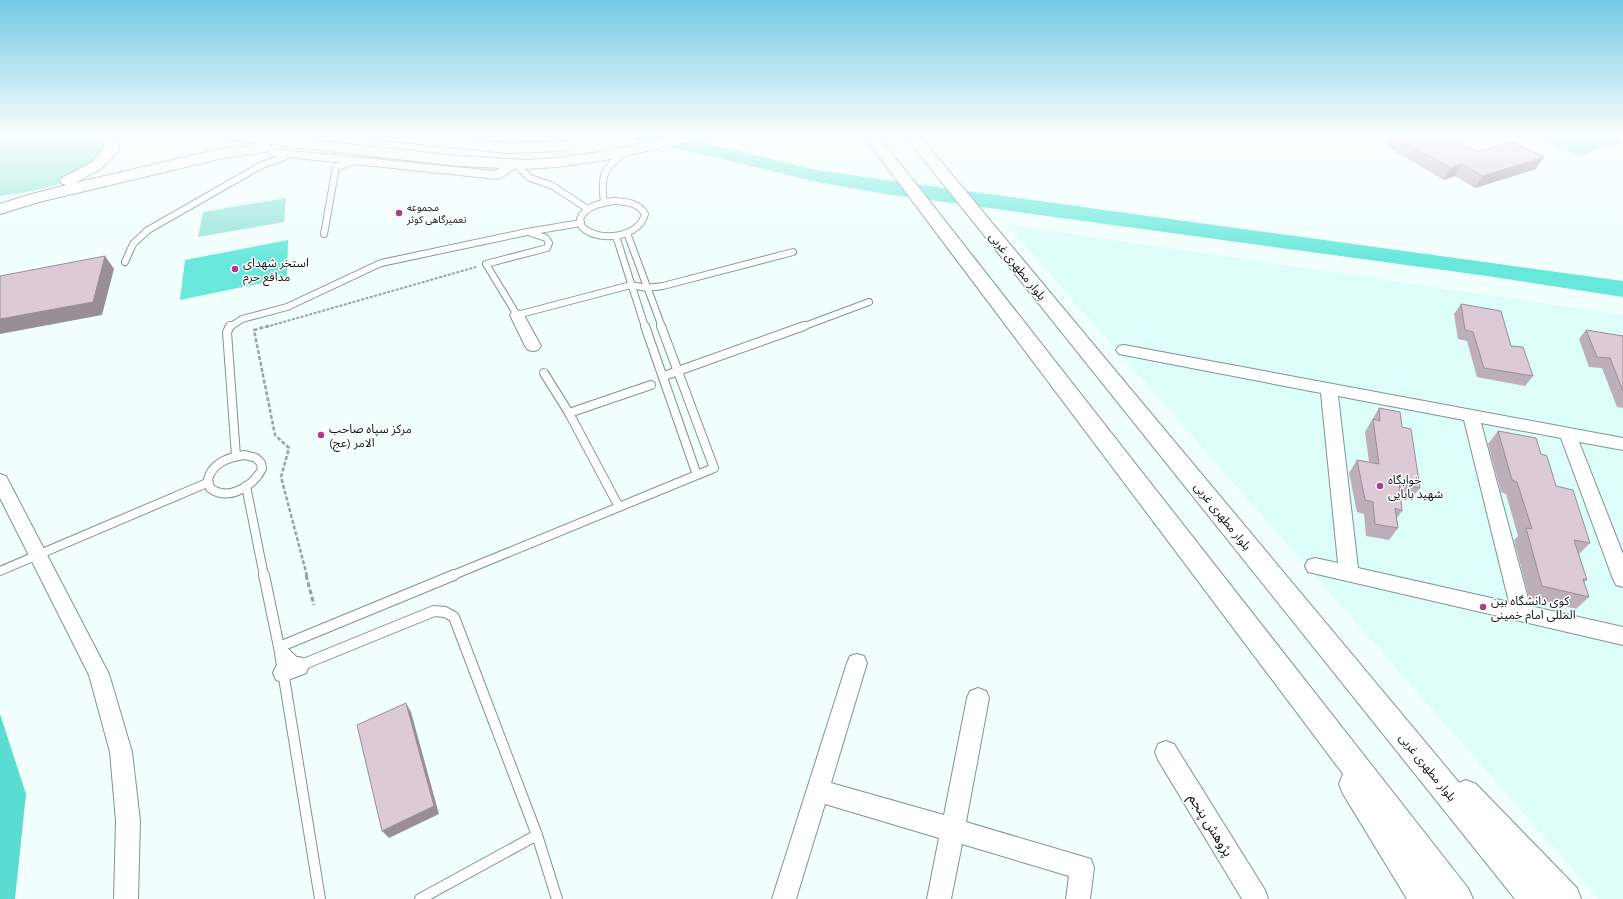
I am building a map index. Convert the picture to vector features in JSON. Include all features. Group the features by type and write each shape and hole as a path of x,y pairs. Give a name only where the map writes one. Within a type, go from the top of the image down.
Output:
{"main road":[{"path":"0,197 25,194 58,186 80,176"},
{"path":"0,209 34,198 127,176"},
{"path":"901,176 1458,899"},
{"name":"بلوار مطهری غربی","path":"944,176 1536,899"}],"street":[{"path":"517,315 533,346"},
{"path":"1124,350 1623,444"},
{"path":"1329,389 1349,574"},
{"path":"1471,416 1522,613"},
{"path":"1568,434 1623,579"},
{"path":"0,481 99,674 121,752 128,821 126,899"},
{"path":"1315,566 1623,636"},
{"path":"784,899 857,663"},
{"path":"1286,674 1425,899"},
{"path":"1356,678 1566,899"},
{"path":"939,899 978,698"},
{"name":"پژوهش پنجم","path":"1166,752 1256,899"},
{"path":"818,790 952,828 1082,868 1078,899"}],"lane":[{"path":"125,262 133,244 148,230 243,176"},
{"path":"324,234 334,176"},
{"path":"528,176 551,185 588,209"},
{"path":"602,176 600,182 604,202"},
{"path":"624,201 633,203 644,211 645,217 636,229 616,236 594,234 586,231 581,223 582,214 588,209 604,202 624,201"},
{"path":"236,456 228,332 230,326 242,319 287,308 381,263 527,232 581,223"},
{"path":"527,232 546,238 549,243 547,248 486,264 517,315 631,284 648,288 663,286 793,252"},
{"path":"279,647 714,468 627,233"},
{"path":"616,236 631,284 697,475"},
{"path":"664,376 869,302"},
{"path":"544,373 569,413 619,507"},
{"path":"569,413 651,385"},
{"path":"236,456 253,456 259,459 262,464 262,469 259,475 246,486 228,493 220,493 208,488 208,476 212,470 227,459 236,456"},
{"path":"1,570 207,483"},
{"path":"246,486 279,647 291,669 320,899"},
{"path":"291,669 434,611 445,612 454,617 537,835 557,899"},
{"path":"279,647 291,669"},
{"path":"420,899 537,835"}],"path":[{"path":"314,605 281,477 289,448 275,435 254,330 486,264"}],"shaded area":[{"path":"0,176 76,176 51,187 0,196"},
{"path":"286,198 284,222 198,237 203,212"},
{"name":"کوی دانشگاه بین المللی امام خمینی","path":"1006,224 1623,315 1623,899 1599,899"},
{"name":"استخر شهدای مدافع حرم","path":"288,240 287,278 180,300 185,260"},
{"path":"0,714 26,794 15,899 0,899"}],"building":[{"path":"105,256 93,302 0,319 0,276"},
{"path":"1461,304 1501,311 1511,346 1523,347 1533,376 1484,368 1473,332 1465,330"},
{"path":"1586,330 1623,336 1623,391 1610,358 1597,357"},
{"name":"خوابگاه شهید بابایی","path":"1379,408 1400,412 1402,427 1411,429 1420,488 1399,483 1402,511 1395,508 1398,528 1375,524 1373,502 1365,500 1357,460 1379,464 1373,419 1380,421"},
{"path":"1498,431 1536,438 1541,454 1547,456 1556,486 1573,490 1590,543 1574,540 1587,580 1583,579 1589,597 1542,586 1526,528 1532,529 1517,482 1512,480"},
{"path":"406,703 434,806 382,831 357,725"}],"waterway":[{"path":"817,176 886,187 1623,289"}],"place":[{"name":"مجموعه تعمیرگاهی کوثر","path":"399,213"},
{"name":"استخر شهدای مدافع حرم","path":"235,269"},
{"name":"مرکز سپاه صاحب الامر (عج)","path":"321,435"},
{"name":"خوابگاه شهید بابایی","path":"1380,486"},
{"name":"کوی دانشگاه بین المللی امام خمینی","path":"1483,607"}]}
